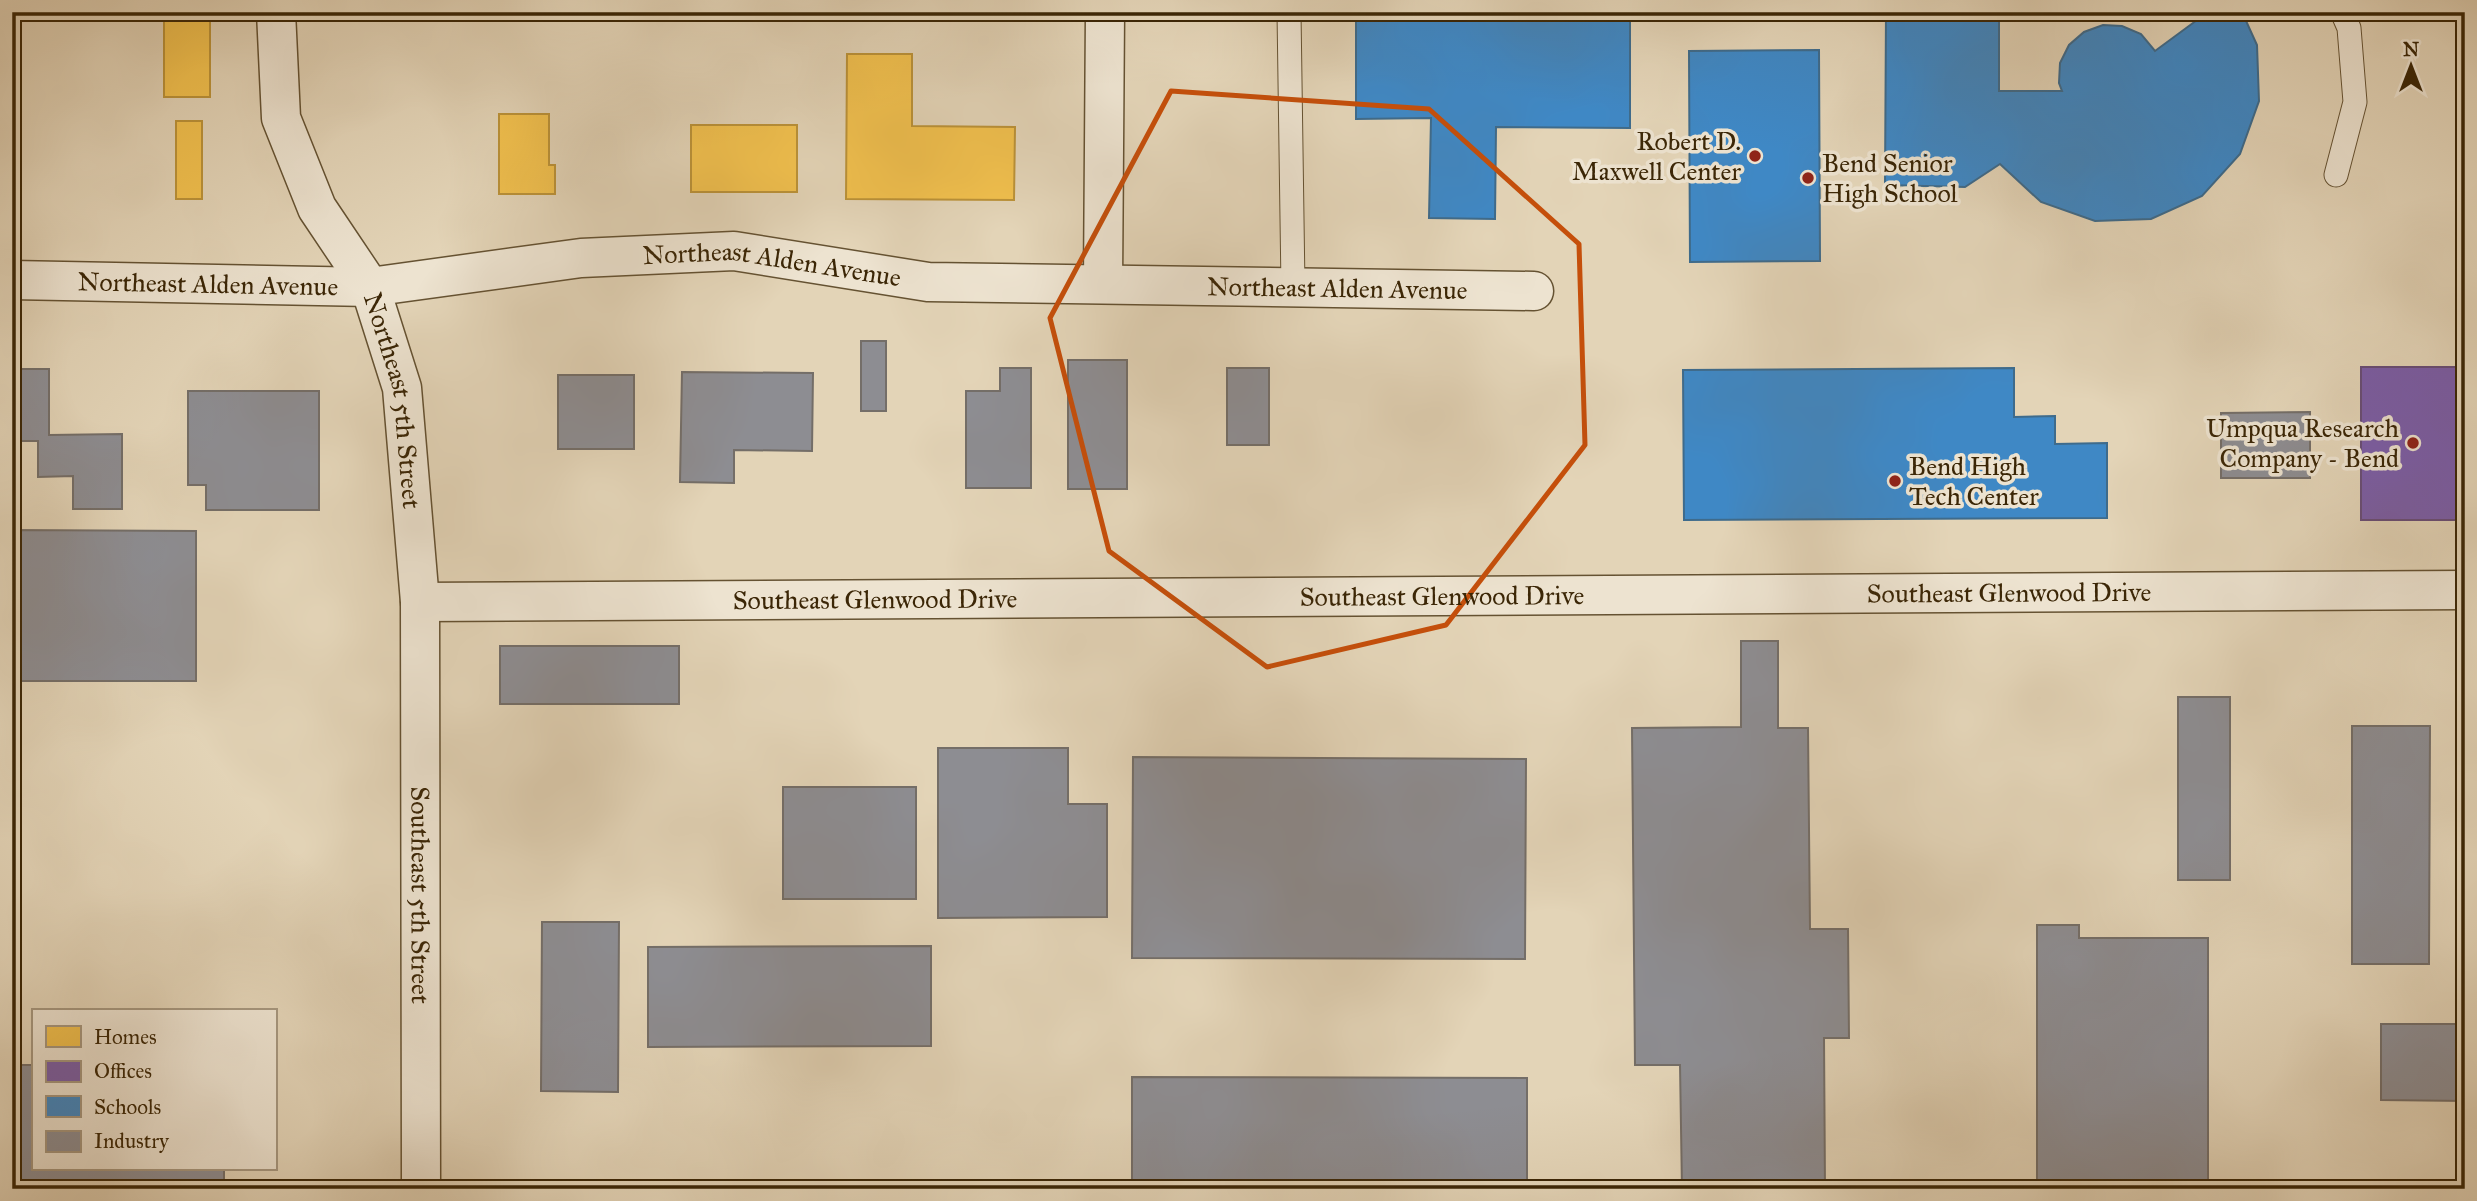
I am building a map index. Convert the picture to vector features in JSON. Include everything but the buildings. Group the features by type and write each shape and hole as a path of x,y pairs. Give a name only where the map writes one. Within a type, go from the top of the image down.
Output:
{"street":[{"name":"Northeast 5th Street","path":"276,12 281,118 317,208 370,287 402,387 420,602"},
{"path":"1102,283 1105,12"},
{"name":"Northeast Alden Avenue","path":"12,280 370,287 580,258 734,251 928,282 1534,291"},
{"name":"Southeast Glenwood Drive","path":"420,602 2465,590"},
{"name":"Southeast 5th Street","path":"420,602 421,1189"}],"lane":[{"path":"1289,12 1293,287"},
{"path":"2336,175 2355,103 2349,28 2342,12"}],"highlighted area":[{"path":"1171,91 1429,109 1579,244 1585,445 1446,625 1267,667 1109,551 1050,318"}],"place":[{"name":"Robert D. Maxwell Center","path":"1755,156"},
{"name":"Bend Senior High School","path":"1808,178"},
{"name":"Umpqua Research Company - Bend","path":"2413,443"},
{"name":"Bend High Tech Center","path":"1895,481"}]}
